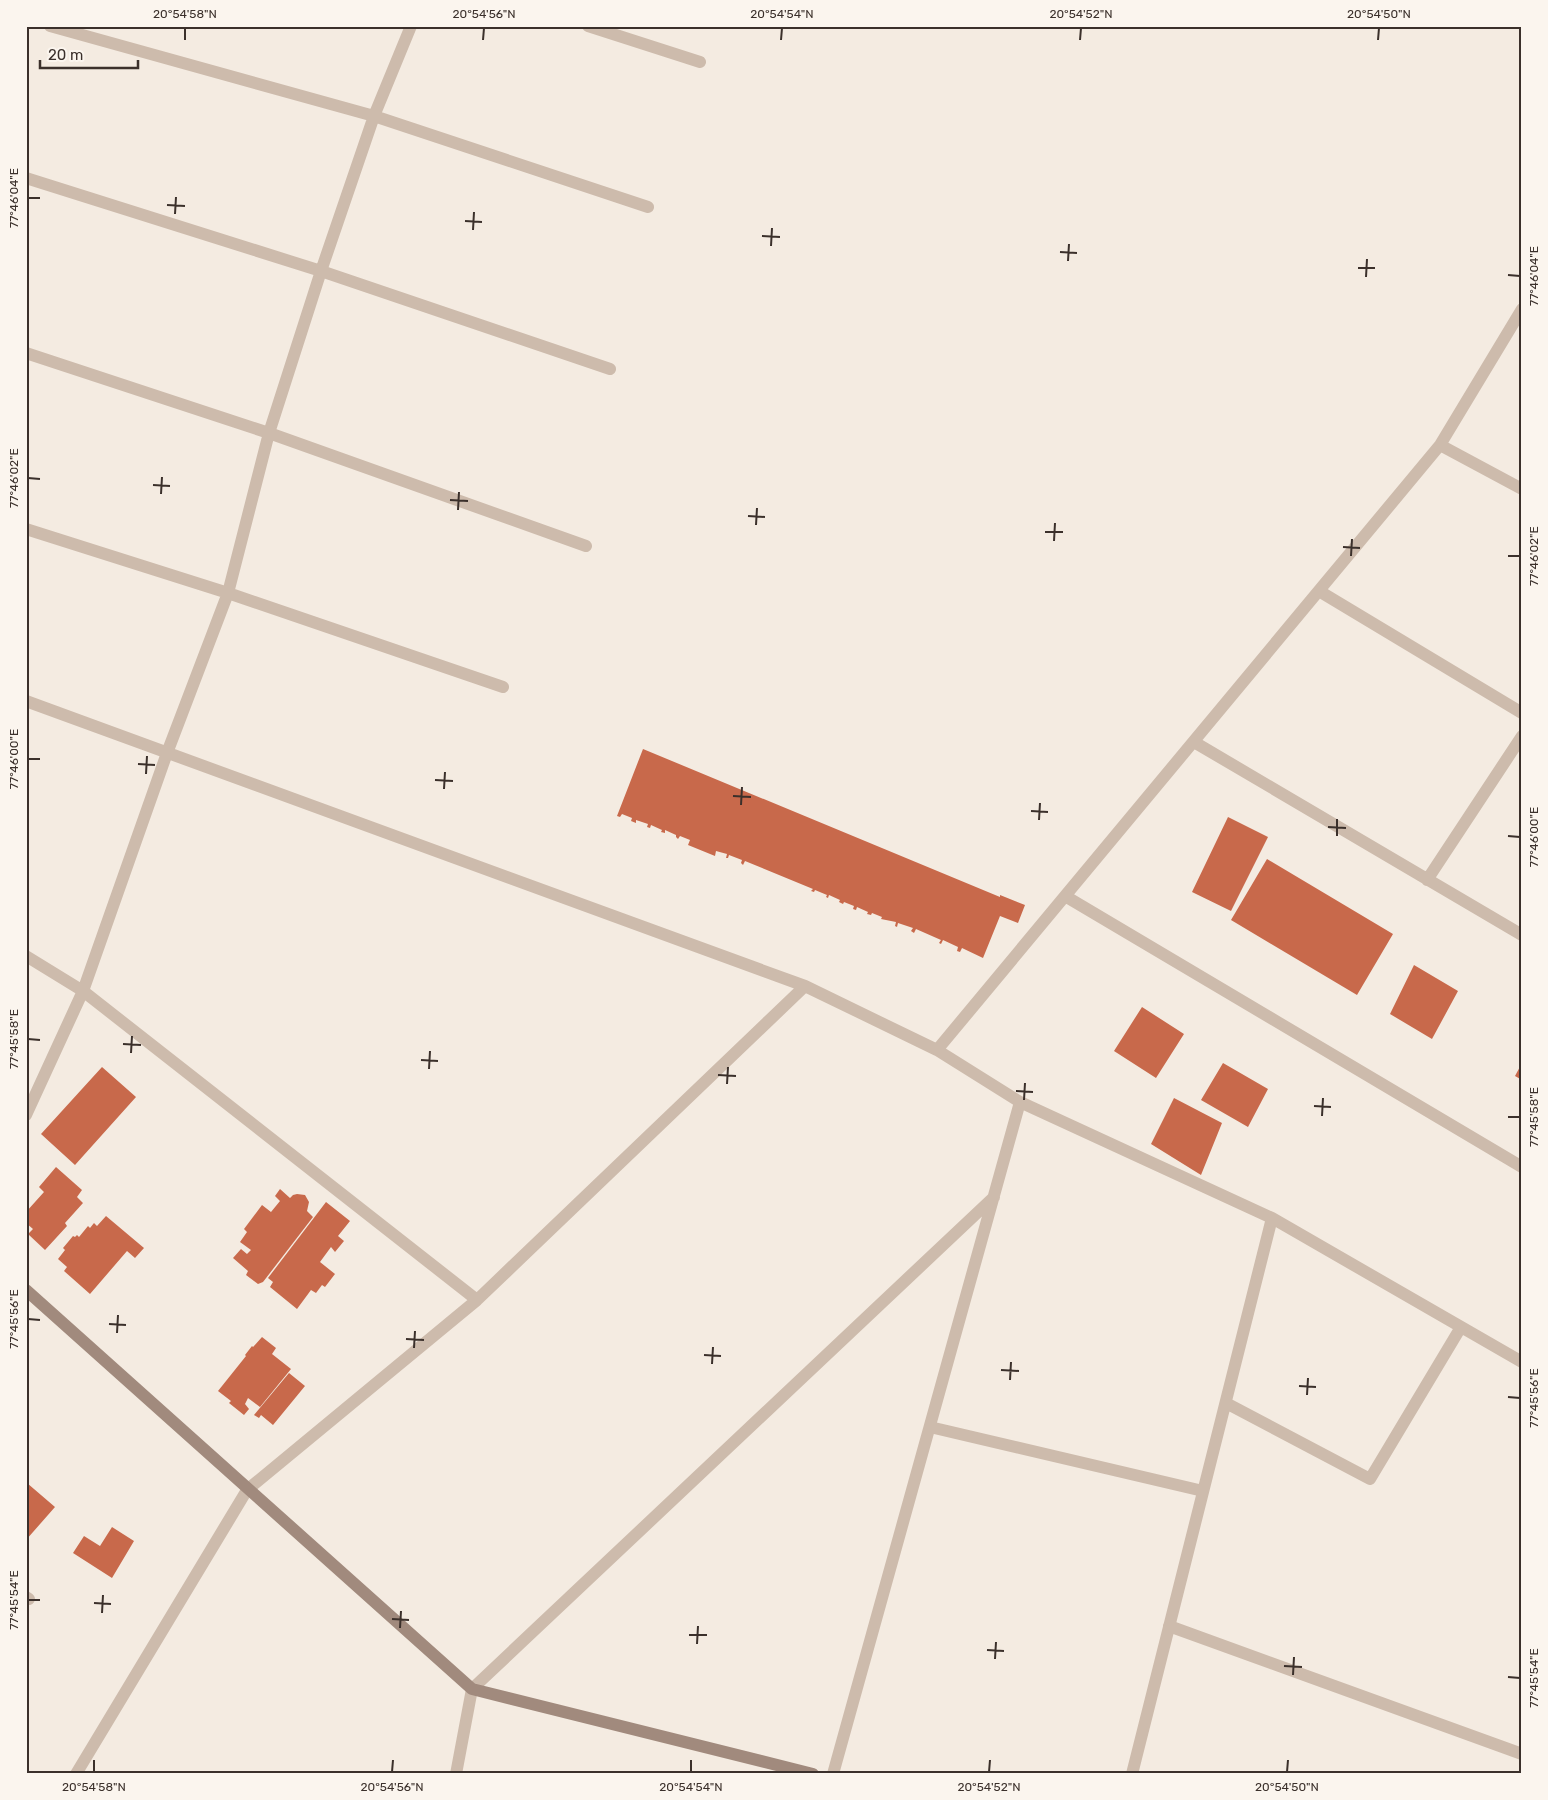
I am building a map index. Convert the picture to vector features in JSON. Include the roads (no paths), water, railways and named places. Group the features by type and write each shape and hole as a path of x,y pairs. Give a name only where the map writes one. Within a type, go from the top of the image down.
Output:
{"street":[{"path":"50,26 374,116 648,206"},
{"path":"26,1115 83,990 167,753 228,593 269,434 321,271 374,116 410,26"},
{"path":"588,26 700,62"},
{"path":"26,178 321,271 610,368"},
{"path":"938,1050 1440,445 1522,309"},
{"path":"26,353 269,434 586,546"},
{"path":"1440,445 1522,488"},
{"path":"26,529 228,593 503,687"},
{"path":"1319,591 1522,713"},
{"path":"26,701 806,986 938,1050 1020,1102 1272,1218 1522,1362"},
{"path":"1427,880 1522,736"},
{"path":"1194,742 1522,935"},
{"path":"1065,896 1522,1167"},
{"path":"26,956 83,990 477,1300"},
{"path":"76,1774 247,1490 477,1300 806,986"},
{"path":"833,1774 1020,1102"},
{"path":"456,1774 472,1689 994,1197"},
{"path":"1132,1774 1272,1218"},
{"path":"26,1290 247,1490 472,1689 813,1774"},
{"path":"1226,1403 1370,1479 1461,1327"},
{"path":"930,1427 1203,1491"},
{"path":"1169,1626 1522,1754"}]}
